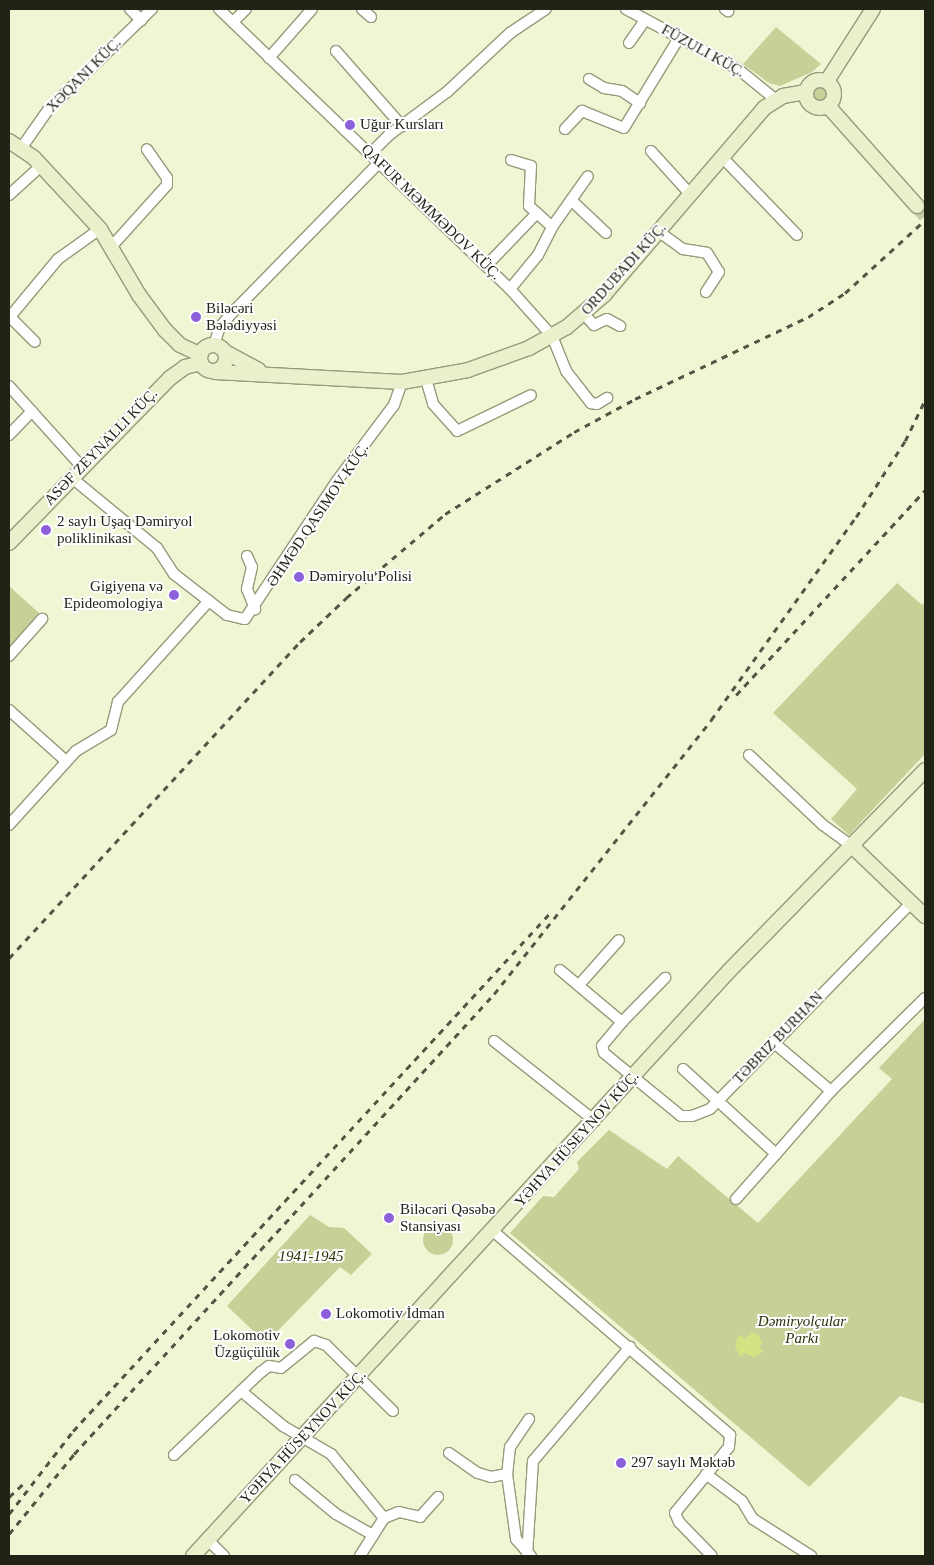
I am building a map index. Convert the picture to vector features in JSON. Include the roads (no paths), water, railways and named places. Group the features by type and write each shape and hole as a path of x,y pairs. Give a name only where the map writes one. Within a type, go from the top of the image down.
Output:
{"main road":[{"path":"827,81 873,9"},
{"path":"806,92 814,81 827,81"},
{"path":"827,81 835,93 828,106"},
{"path":"776,100 795,92 806,92"},
{"path":"806,92 813,106 828,106 917,206"},
{"name":"ORDUBADI KÜÇ.","path":"215,372 371,382 426,380 488,364 552,336 584,314 615,283 754,118 776,100"},
{"path":"9,141 22,147 42,165 100,229 112,246 139,295 157,321 180,345 201,359 206,370 215,372 225,364 220,348"},
{"path":"9,543 170,378 185,367 201,359 207,347 220,348 269,374"},
{"name":"YƏHYA HÜSEYNOV KÜÇ.","path":"193,1556 595,1121 729,971 853,848 925,770"},
{"path":"853,848 925,916"}],"street":[{"path":"130,9 141,20"},
{"name":"XƏQANI KÜÇ.","path":"22,147 48,110 152,9"},
{"name":"QAFUR MƏMMƏDOV KÜÇ.","path":"219,9 510,289 552,336 566,371 591,403 598,404 607,398"},
{"path":"233,22 246,9"},
{"path":"269,58 312,9"},
{"path":"362,9 370,17"},
{"path":"370,154 402,126 447,92 510,33 546,9"},
{"name":"FÜZULI KÜÇ.","path":"626,9 738,69 776,100"},
{"path":"629,43 645,20"},
{"path":"565,129 582,112 624,128 679,38"},
{"path":"336,51 402,126"},
{"path":"589,79 604,88 622,91 640,104"},
{"path":"112,246 168,185 167,178 147,149"},
{"path":"651,151 690,194"},
{"path":"722,156 797,235"},
{"path":"511,160 531,166 527,201 552,226"},
{"path":"220,348 220,327 231,314 380,162"},
{"path":"9,195 42,165"},
{"path":"510,289 538,255 552,226 588,176"},
{"path":"571,200 606,233"},
{"path":"487,265 537,213"},
{"path":"35,342 9,317 58,259 100,229"},
{"path":"658,231 683,249 707,253 719,272 706,292"},
{"path":"584,314 594,325 607,319 620,326"},
{"path":"426,380 433,404 450,427 458,431 531,395"},
{"path":"72,478 157,548 174,574 227,615 245,620 255,610 336,482 394,405 402,382"},
{"path":"9,386 82,467"},
{"path":"9,435 32,411"},
{"path":"248,556 252,567 247,589 255,610"},
{"path":"9,824 66,761 82,747 110,730 118,702 209,601"},
{"path":"9,656 42,619"},
{"path":"9,710 66,761"},
{"path":"749,755 823,825 853,848"},
{"name":"TƏBRIZ BURHAN","path":"622,1022 602,1050 632,1079 681,1116 703,1114 718,1101 773,1042 911,902"},
{"path":"579,985 619,940"},
{"path":"560,970 622,1022 665,978"},
{"path":"736,1199 831,1091 925,998"},
{"path":"494,1041 595,1121"},
{"path":"773,1042 831,1091"},
{"path":"683,1069 776,1154"},
{"path":"493,1231 730,1435 729,1447 675,1513 679,1522 712,1556"},
{"path":"174,1455 269,1366 281,1368 314,1341 326,1345 360,1376 393,1411"},
{"path":"529,1555 533,1461 630,1347"},
{"path":"241,1391 283,1426 331,1454 384,1518"},
{"path":"529,1419 510,1447 507,1474 516,1539 529,1555"},
{"path":"449,1453 478,1474 491,1477 507,1474"},
{"path":"706,1474 742,1501 753,1519 811,1556"},
{"path":"295,1480 336,1514 373,1536"},
{"path":"360,1556 384,1518 399,1512 420,1517 438,1498"},
{"path":"208,1540 224,1556"}],"tunnel":[{"path":"917,206 925,216"}],"railway":[{"path":"9,958 300,642 346,598 445,514 574,432 635,399 808,317 845,293 925,220"},
{"path":"9,1534 74,1454 494,994 711,720 856,517 905,441 925,400"},
{"path":"736,695 925,490"},
{"path":"9,1514 73,1431 549,914"},
{"path":"9,1497 25,1482"}],"place":[{"name":"Uğur Kursları","path":"350,125"},
{"name":"Biləcəri Bələdiyyəsi","path":"196,317"},
{"name":"2 saylı Uşaq Dəmiryol poliklinikası","path":"46,530"},
{"name":"Dəmiryolu Polisi","path":"299,577"},
{"name":"Gigiyena və Epideomologiya","path":"174,595"},
{"name":"Biləcəri Qəsəbə Stansiyası","path":"389,1218"},
{"name":"Lokomotiv İdman","path":"326,1314"},
{"name":"Lokomotiv Üzgüçülük","path":"290,1344"},
{"name":"297 saylı Məktəb","path":"621,1463"}],"park label":[{"name":"1941-1945","path":"311,1257"},
{"name":"Dəmiryolçular Parkı","path":"802,1330"}]}
